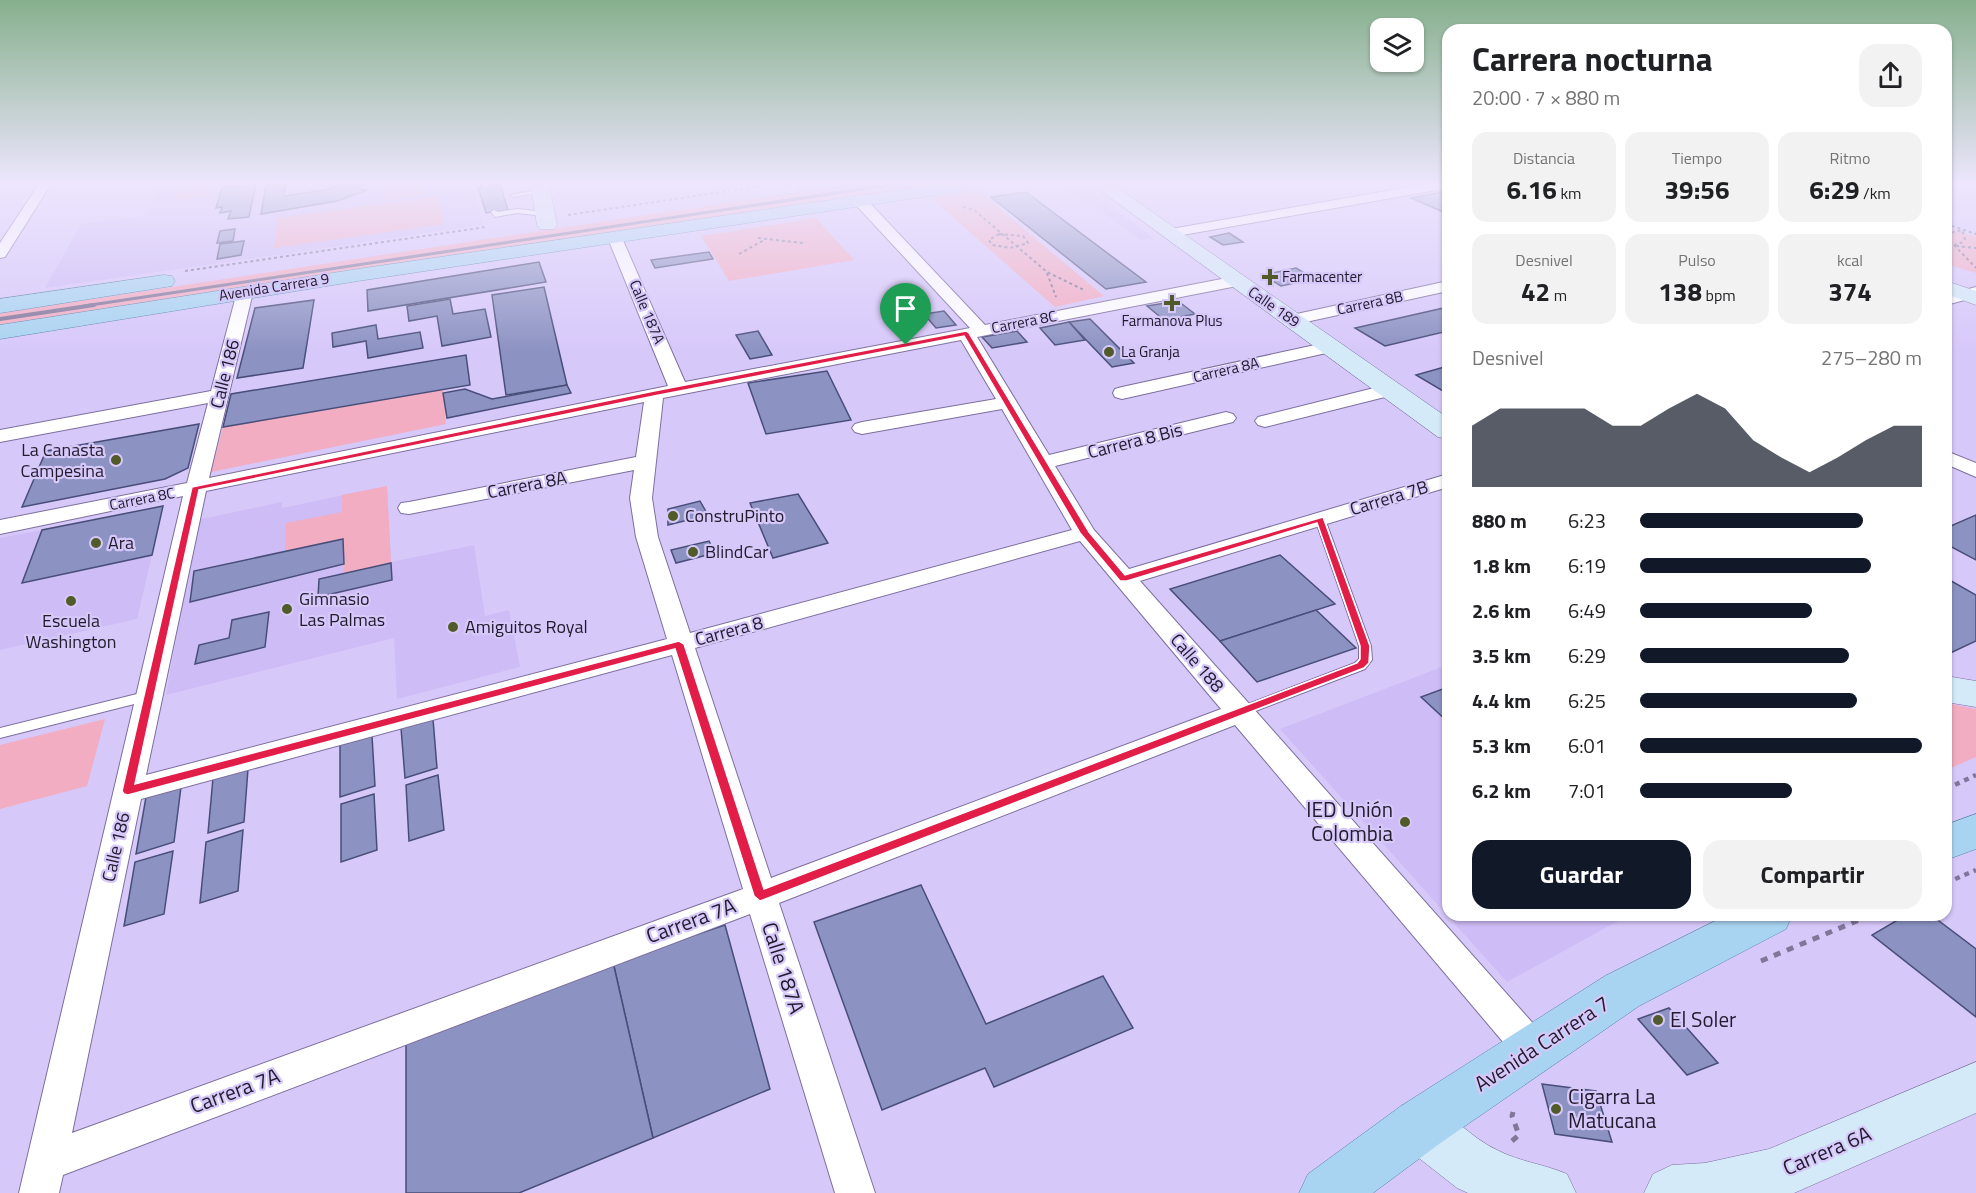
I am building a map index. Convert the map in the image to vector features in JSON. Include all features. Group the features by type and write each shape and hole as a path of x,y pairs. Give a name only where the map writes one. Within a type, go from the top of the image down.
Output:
{"main road":[{"name":"Avenida Carrera 9","path":"0,332 590,240"},
{"path":"0,306 183,275"},
{"path":"1952,841 1976,831"},
{"name":"Avenida Carrera 7","path":"1327,1193 1420,1125 1622,991 1758,921"}],"street":[{"path":"0,254 9,240"},
{"name":"Calle 187A","path":"615,240 667,391 644,462 641,498 647,537 679,644 855,1193"},
{"name":"Calle 188","path":"893,240 973,332 1008,402 1085,533 1533,1050"},
{"name":"Calle 189","path":"1180,240 1442,427"},
{"path":"1952,280 1964,293"},
{"name":"Carrera 8C","path":"0,527 667,391 1237,281"},
{"name":"Carrera 8B","path":"1292,320 1442,286"},
{"name":"Calle 186","path":"42,1178 195,489 245,292"},
{"name":"Carrera 8A","path":"1122,393 1329,346"},
{"path":"1265,421 1389,390"},
{"path":"0,436 220,395"},
{"path":"862,428 1008,402"},
{"name":"Carrera 8 Bis","path":"1043,463 1226,418"},
{"path":"1952,460 1976,471"},
{"name":"Carrera 8A","path":"409,508 644,462"},
{"name":"Carrera 7B","path":"1123,579 1442,482"},
{"name":"Carrera 8","path":"128,791 1085,533"},
{"path":"1952,690 1976,694"},
{"name":"Carrera 7A","path":"42,1178 760,896 1240,712"},
{"name":"Carrera 6A","path":"1672,1193 1705,1190 1770,1176 1976,1087"},
{"path":"1420,1125 1476,1169 1529,1191 1548,1193"}],"lane":[{"name":"Carrera 7A","path":"1240,712 1360,666 1366,660 1365,646 1320,519"},
{"path":"0,733 149,696"}],"path":[{"path":"183,275 423,240"},
{"path":"990,240 989,243 1002,248 1018,248 1028,243 1027,240"},
{"path":"1008,240 1047,272 1114,304"},
{"path":"1954,245 1964,240"},
{"path":"1954,245 1976,249"},
{"path":"1954,245 1976,268"},
{"path":"1047,272 1063,315"},
{"path":"1952,786 1976,775"},
{"path":"1952,880 1976,870"},
{"path":"1750,966 1857,921"},
{"path":"1476,1169 1519,1136 1512,1116 1515,1107"}],"shaded area":[{"path":"72,240 381,240 45,288"},
{"path":"275,240 333,240 274,248"},
{"path":"483,240 566,240 0,327 0,313"},
{"path":"703,240 836,240 854,260 729,281"},
{"path":"978,240 1037,240 1104,296 1055,307"},
{"path":"1952,240 1976,240 1976,273 1952,266"},
{"path":"443,389 446,424 211,472 223,427"},
{"name":"Gimnasio Las Palmas","path":"387,486 391,562 474,545 485,616 509,610 520,667 397,699 394,638 166,695 197,520 282,502 282,508"},
{"path":"387,486 391,563 344,573 343,539 285,551 286,523 342,512 342,495"},
{"name":"Escuela Washington","path":"42,530 23,583 152,555 137,619 0,650 0,538"},
{"name":"IED Unión Colombia","path":"1442,667 1442,910 1280,729"},
{"path":"1952,704 1976,709 1976,757 1952,767"},
{"path":"105,719 87,786 0,809 0,745"},
{"name":"IED Unión Colombia","path":"1452,921 1618,921 1507,982"}],"building":[{"path":"218,240 233,240 233,241 217,243"},
{"path":"1044,240 1090,240 1146,282 1106,289"},
{"path":"1214,240 1239,240 1243,242 1223,245"},
{"path":"244,241 241,255 217,259 220,244"},
{"path":"709,252 713,259 655,268 651,260"},
{"path":"539,262 546,282 368,311 367,290"},
{"path":"1296,268 1314,279 1281,286 1263,275"},
{"path":"544,287 567,385 506,395 492,295"},
{"path":"450,299 453,314 485,309 491,337 442,346 437,316 409,321 407,306"},
{"path":"314,300 303,368 237,378 255,308"},
{"path":"1178,301 1195,314 1164,320 1147,306"},
{"path":"1442,308 1442,332 1385,346 1355,328"},
{"path":"944,311 956,325 936,328 924,314"},
{"name":"La Granja","path":"1090,319 1134,363 1112,367 1069,322"},
{"path":"1069,322 1085,340 1055,345 1040,328"},
{"path":"376,325 378,339 420,332 423,348 368,358 366,341 333,347 332,333"},
{"path":"758,331 772,355 750,359 736,335"},
{"path":"1017,331 1027,342 992,348 982,337"},
{"path":"466,355 470,385 223,427 231,394"},
{"path":"1442,368 1442,390 1416,375"},
{"path":"827,371 851,420 766,434 748,383"},
{"path":"567,385 571,393 447,418 443,393 465,389 492,399"},
{"name":"La Canasta Campesina","path":"199,424 188,468 165,479 22,507 46,451"},
{"path":"798,494 828,543 773,558 750,503"},
{"path":"700,501 708,515 668,525 668,509"},
{"name":"Ara","path":"163,506 152,555 22,583 42,530"},
{"path":"1976,515 1976,560 1952,547 1952,525"},
{"path":"343,539 344,564 190,602 194,571"},
{"name":"BlindCar","path":"709,541 715,553 676,563 671,550"},
{"path":"1280,555 1335,604 1220,641 1170,589"},
{"path":"391,563 392,580 318,597 319,579"},
{"path":"1952,581 1976,595 1976,641 1952,652"},
{"path":"1316,610 1356,648 1257,682 1220,641"},
{"path":"269,612 265,647 195,664 199,645 229,638 232,620"},
{"path":"1442,689 1442,716 1421,697"},
{"path":"433,719 437,768 405,778 401,728"},
{"path":"372,736 375,786 340,797 340,745"},
{"path":"248,769 244,822 208,833 213,778"},
{"path":"438,775 444,830 409,841 406,785"},
{"path":"181,787 174,842 136,854 146,797"},
{"path":"374,794 377,850 341,862 341,804"},
{"path":"243,830 238,891 200,903 206,842"},
{"path":"173,851 164,914 124,926 135,862"},
{"path":"921,885 986,1024 1103,976 1133,1028 994,1087 985,1068 882,1110 814,922"},
{"path":"1896,921 1939,921 1976,949 1976,1017 1872,935"},
{"path":"725,925 770,1089 653,1138 613,962"},
{"path":"613,962 653,1138 519,1193 406,1193 406,1040"},
{"path":"1669,1008 1718,1063 1687,1075 1638,1019"},
{"path":"1542,1084 1596,1091 1612,1142 1555,1134"}],"railway":[{"path":"84,306 525,240"},
{"path":"0,319 94,305"}],"place":[{"name":"Farmacenter","path":"1270,277"},
{"name":"Farmanova Plus","path":"1172,303"},
{"name":"La Granja","path":"1109,352"},
{"name":"La Canasta Campesina","path":"116,460"},
{"name":"ConstruPinto","path":"673,516"},
{"name":"Ara","path":"96,543"},
{"name":"BlindCar","path":"693,552"},
{"name":"Escuela Washington","path":"71,601"},
{"name":"Gimnasio Las Palmas","path":"287,609"},
{"name":"Amiguitos Royal","path":"453,627"},
{"name":"IED Unión Colombia","path":"1405,822"},
{"name":"El Soler","path":"1658,1020"},
{"name":"Cigarra La Matucana","path":"1556,1109"}],"route":[{"path":"966,333 1085,533 1123,579 1320,519 1365,646 1366,660 1360,666 760,896 679,644 128,791 195,489 654,394 906,345 966,333"}]}
